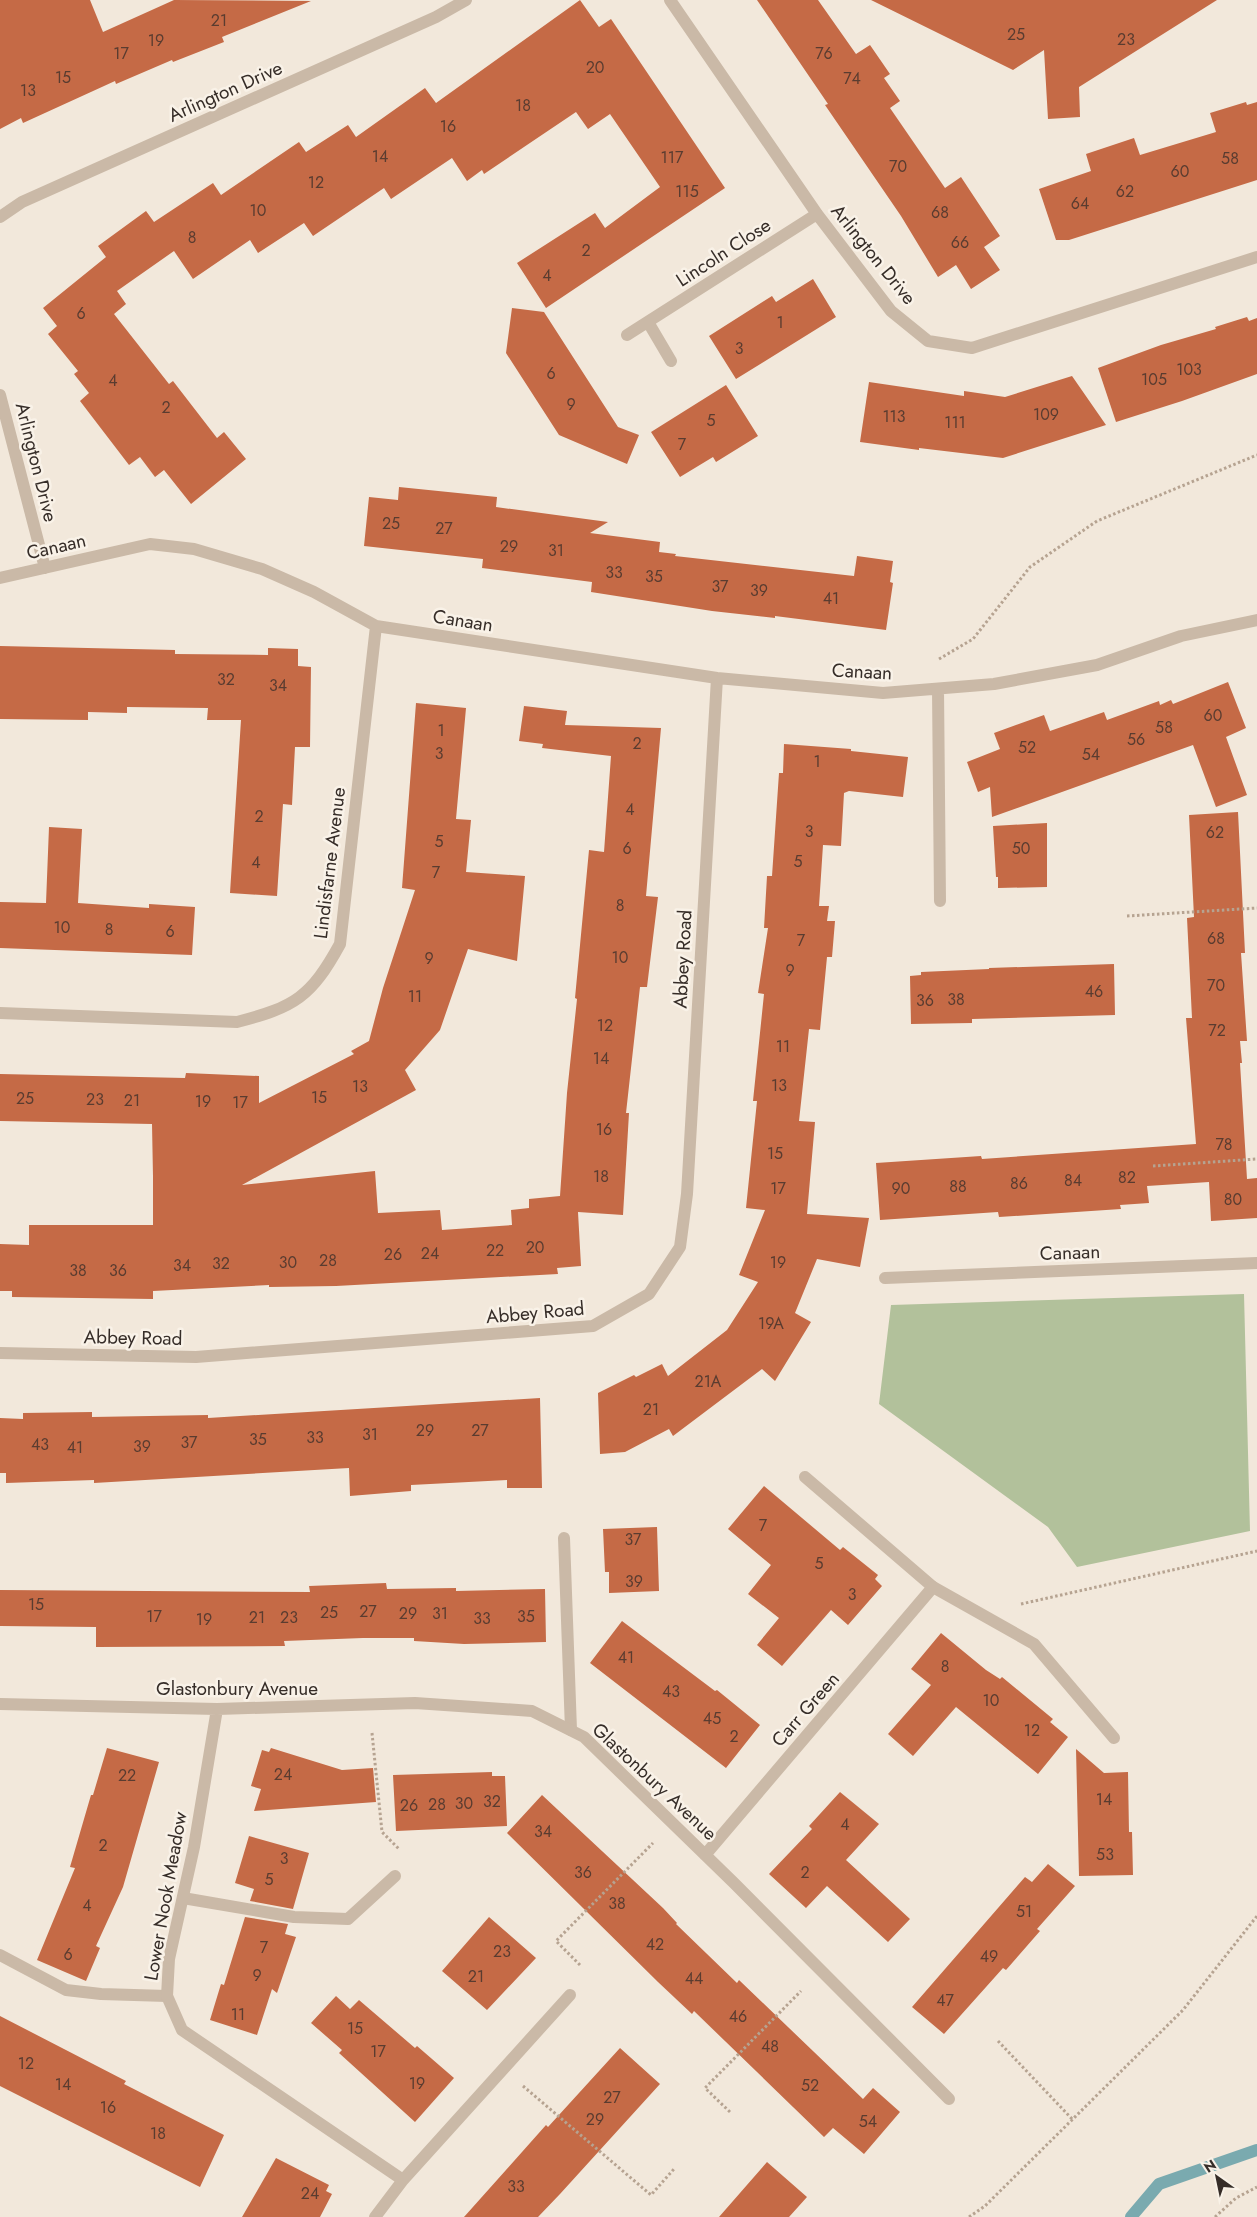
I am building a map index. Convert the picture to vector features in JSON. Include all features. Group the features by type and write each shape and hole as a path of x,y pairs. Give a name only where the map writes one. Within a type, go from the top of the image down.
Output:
{"street":[{"name":"Arlington Drive","path":"0,217 22,202 436,17 466,0"},
{"name":"Arlington Drive","path":"670,0 817,214 891,311 928,341 972,348 1257,257"},
{"name":"Lincoln Close","path":"627,335 817,214"},
{"path":"648,322 671,361"},
{"name":"Arlington Drive","path":"0,395 45,568"},
{"name":"Canaan","path":"0,578 150,544 194,549 262,569 314,592 376,626 717,678 882,693 994,684 1097,665 1181,636 1257,620"},
{"name":"Lindisfarne Avenue","path":"0,1013 237,1022 272,1013 303,996 325,971 340,944 376,626"},
{"name":"Abbey Road","path":"0,1353 196,1357 594,1326 648,1294 680,1247 686,1194 717,678"},
{"path":"938,689 940,901"},
{"name":"Canaan","path":"885,1278 1257,1263"},
{"path":"805,1477 933,1587 1034,1644 1114,1738"},
{"path":"564,1538 571,1730"},
{"name":"Carr Green","path":"705,1854 933,1587"},
{"name":"Glastonbury Avenue","path":"0,1704 217,1709 415,1703 532,1710 584,1737 705,1854 949,2099"},
{"name":"Lower Nook Meadow","path":"217,1709 194,1847 169,1958 166,1996 182,2030 403,2180"},
{"path":"183,1898 294,1918 348,1919 394,1876"},
{"path":"0,1955 66,1990 101,1994 166,1996"},
{"path":"375,2217 403,2180 570,1995"}],"path":[{"path":"932,663 973,638 1030,567 1097,521 1257,455"},
{"path":"1127,916 1257,908"},
{"path":"1153,1166 1257,1159"},
{"path":"980,1613 1257,1551"},
{"path":"370,1705 382,1832 410,1860 394,1876"},
{"path":"580,1965 556,1941 672,1823"},
{"path":"969,2217 985,2206 1183,2010 1257,1916"},
{"path":"730,2112 705,2088 821,1970"},
{"path":"998,2042 1073,2120"},
{"path":"504,2069 650,2194 674,2169"},
{"path":"1215,2217 1236,2198 1257,2187"}],"green space":[{"path":"1244,1294 1250,1531 1077,1567 1048,1527 879,1404 891,1305"}],"building":[{"path":"0,0 90,0 103,32 174,0 311,1 222,37 224,42 173,62 172,60 116,84 115,81 23,123 21,118 0,129"},
{"path":"580,0 599,27 611,19 725,188 546,308 517,263 595,213 605,228 660,187 610,114 588,129 576,112 484,174 482,170 467,181 452,158 391,199 384,188 313,236 304,223 258,253 250,240 193,279 174,251 117,291 126,304 114,314 169,384 173,381 217,438 224,432 246,459 191,504 164,470 155,477 140,457 129,465 80,401 89,393 74,374 78,371 48,334 57,326 43,308 106,257 98,246 146,211 154,222 213,183 221,195 299,142 306,152 348,125 356,137 425,88 436,103"},
{"path":"757,0 818,0 856,54 870,45 890,74 884,78 900,101 890,108 945,188 961,177 1000,236 984,247 1000,270 971,289 956,265 938,277 901,216 825,105 828,104"},
{"path":"871,0 1217,0 1079,87 1080,117 1048,119 1044,50 1013,70"},
{"path":"1246,102 1247,105 1257,102 1257,180 1069,240 1056,240 1039,189 1091,171 1086,154 1134,138 1140,155 1216,132 1210,113"},
{"path":"813,279 836,317 736,379 709,336 772,296 776,302"},
{"path":"512,308 544,312 618,427 639,435 627,464 559,435 506,353"},
{"path":"1247,317 1249,321 1257,318 1257,374 1116,422 1098,368"},
{"path":"1072,376 1106,425 1003,458 860,442 869,382 964,396 964,391 1005,397"},
{"path":"726,385 758,436 716,462 713,457 680,477 651,432"},
{"path":"399,487 497,497 496,507 608,522 590,533 660,542 659,552 676,554 675,556 854,576 857,556 893,561 890,582 893,583 886,630 775,616 775,618 712,611 591,592 592,582 482,568 483,559 364,546 369,497 398,500"},
{"path":"0,646 175,650 175,654 268,655 268,648 298,649 298,666 311,667 310,747 295,747 292,805 283,804 277,896 230,893 241,720 207,720 208,708 127,707 127,713 88,712 88,720 0,719"},
{"path":"1228,682 1246,728 1226,737 1247,795 1216,807 1193,745 992,817 990,787 978,792 967,762 1000,749 994,733 1044,715 1050,731 1104,712 1107,720 1159,701 1160,705 1171,700 1173,704"},
{"path":"416,703 466,708 456,819 471,820 466,872 525,876 517,961 468,949 440,1030 405,1070 416,1090 242,1185 375,1171 378,1213 440,1210 442,1230 512,1225 511,1210 529,1208 529,1199 560,1196 567,1093 589,850 604,852 611,756 542,748 543,744 519,741 524,706 567,711 565,725 661,728 646,896 658,897 647,987 640,987 626,1113 629,1113 623,1215 578,1212 581,1266 557,1268 558,1274 336,1286 269,1287 269,1285 153,1291 153,1299 12,1297 12,1291 0,1291 0,1244 29,1245 29,1225 153,1225 153,1177 152,1124 0,1121 0,1074 185,1078 186,1073 259,1076 259,1103 354,1054 351,1051 369,1041 383,988 415,890 402,888"},
{"path":"784,744 851,749 851,751 908,757 903,797 849,791 844,793 841,846 823,845 819,906 829,906 827,921 835,921 832,957 827,957 820,1030 809,1029 799,1121 815,1122 807,1214 869,1218 860,1267 817,1259 795,1313 811,1322 775,1381 762,1369 673,1436 669,1429 625,1452 600,1454 598,1393 634,1375 636,1377 662,1364 668,1376 727,1330 758,1282 739,1275 765,1210 746,1208 757,1101 753,1101 764,994 758,993 768,928 764,928 767,876 772,876 779,773 783,773"},
{"path":"1238,812 1245,953 1241,953 1247,1041 1240,1041 1242,1063 1240,1063 1247,1179 1257,1178 1257,1218 1211,1221 1209,1182 1147,1186 1149,1203 1120,1205 1121,1209 999,1217 998,1212 880,1220 876,1163 981,1156 982,1159 1196,1144 1186,1018 1192,1018 1187,918 1194,917 1189,815"},
{"path":"1047,823 1047,887 998,888 993,826"},
{"path":"49,827 82,829 78,903 149,908 149,904 195,907 192,955 0,948 0,902 46,903"},
{"path":"1114,964 1115,1015 972,1019 972,1023 911,1024 910,976 921,975 921,972"},
{"path":"540,1398 542,1488 507,1488 507,1480 411,1485 411,1491 350,1496 349,1468 94,1483 94,1480 6,1483 6,1473 0,1473 0,1418 23,1419 23,1413 92,1412 92,1417 208,1415 208,1418"},
{"path":"764,1486 840,1550 843,1547 878,1575 875,1579 882,1586 848,1625 831,1610 782,1666 757,1645 779,1618 748,1594 771,1565 728,1529"},
{"path":"657,1527 659,1591 609,1593 609,1572 605,1572 603,1529"},
{"path":"386,1583 387,1589 456,1588 456,1591 545,1589 546,1642 464,1644 414,1641 414,1638 363,1638 284,1641 285,1646 96,1647 96,1627 0,1626 0,1590 310,1592 309,1586"},
{"path":"622,1621 715,1691 717,1690 760,1725 726,1768 590,1663"},
{"path":"941,1633 986,1670 1000,1679 1002,1677 1053,1719 1050,1722 1068,1737 1038,1774 956,1707 913,1756 888,1734 931,1685 911,1669"},
{"path":"107,1748 159,1762 123,1887 96,1946 100,1948 86,1981 37,1960 75,1868 70,1867"},
{"path":"271,1748 342,1770 373,1768 376,1802 254,1811 261,1789 251,1786 262,1750 269,1752"},
{"path":"1076,1749 1104,1773 1128,1772 1129,1832 1132,1832 1133,1875 1079,1876"},
{"path":"492,1772 492,1776 505,1776 507,1826 396,1831 393,1775"},
{"path":"840,1792 879,1824 846,1860 910,1919 888,1942 827,1886 806,1908 769,1874 812,1829 809,1826"},
{"path":"542,1795 663,1908 676,1924 737,1983 739,1980 863,2099 873,2088 900,2112 864,2154 833,2128 824,2137 694,2011 692,2014 658,1982 507,1833"},
{"path":"249,1836 309,1853 293,1909 250,1901 254,1889 235,1883"},
{"path":"1048,1864 1075,1886 1037,1929 1040,1931 1006,1970 1003,1968 944,2034 912,2007 1025,1877 1032,1882"},
{"path":"245,1917 288,1924 285,1934 296,1937 277,1993 272,1989 257,2035 210,2020 221,1984 224,1985"},
{"path":"489,1917 536,1958 487,2010 442,1971"},
{"path":"336,1996 350,2009 359,2000 415,2048 417,2046 454,2078 415,2122 339,2053 342,2050 311,2023"},
{"path":"0,2016 126,2081 124,2084 224,2135 200,2187 0,2086"},
{"path":"620,2048 660,2084 560,2194 538,2217 464,2217 546,2125 548,2127"},
{"path":"276,2158 329,2185 326,2191 332,2194 320,2217 242,2217"},
{"path":"767,2162 807,2197 789,2217 719,2217"}],"waterway":[{"path":"1131,2217 1159,2184 1257,2150"}]}
